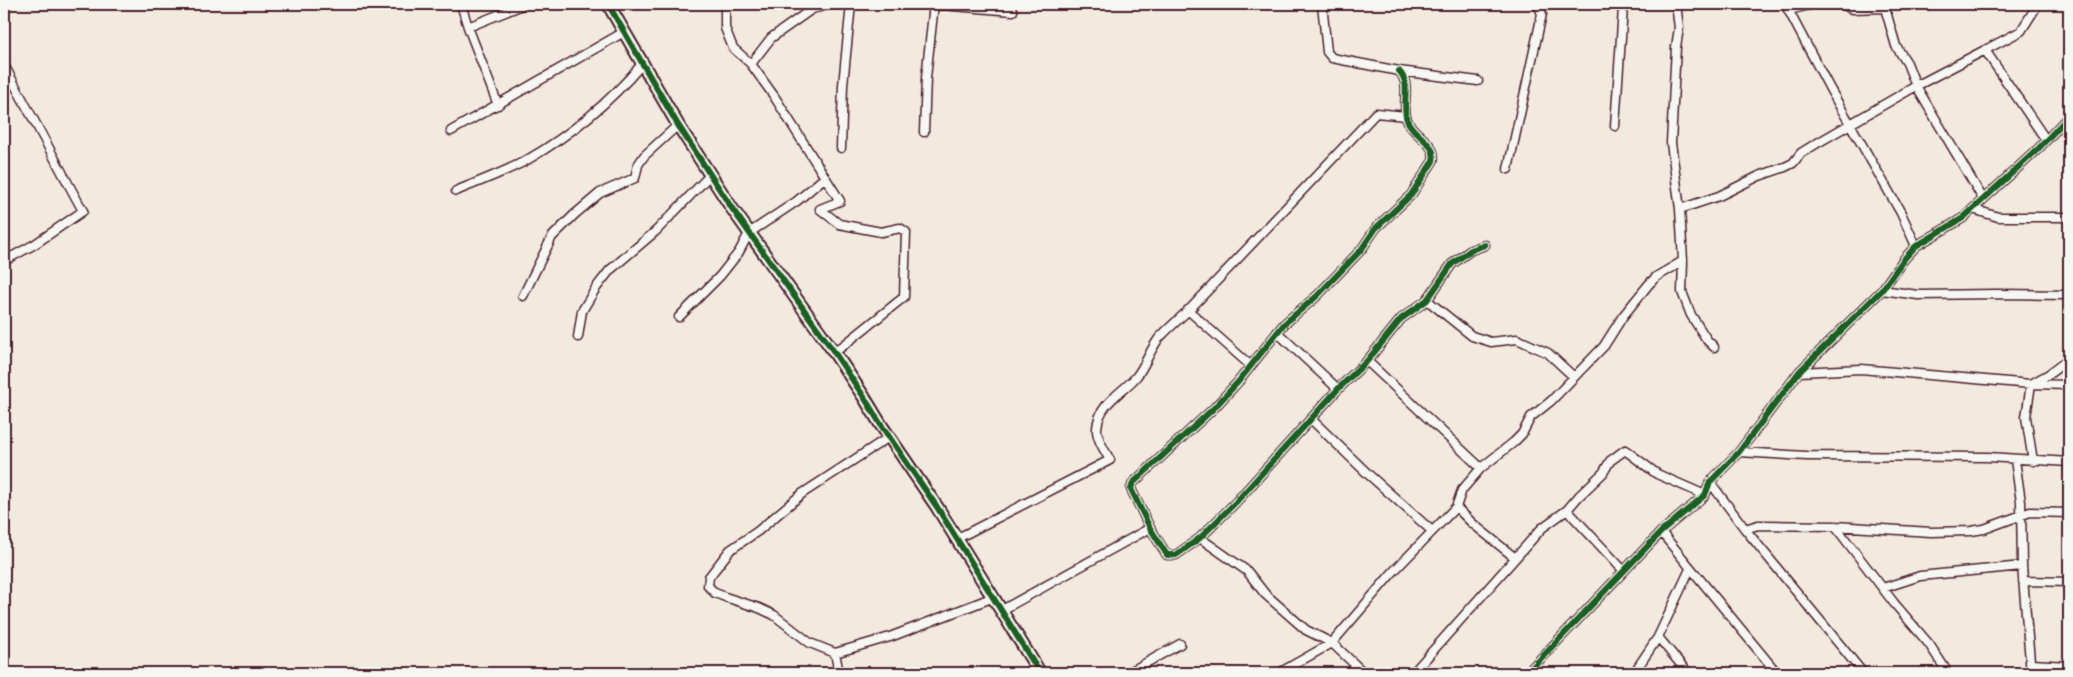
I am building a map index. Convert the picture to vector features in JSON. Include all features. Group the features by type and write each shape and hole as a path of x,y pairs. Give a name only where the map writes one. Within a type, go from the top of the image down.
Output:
{"street":[{"path":"462,4 468,27 498,105"},
{"path":"468,27 525,4"},
{"path":"608,4 678,125 710,175 834,353 994,597 1040,673"},
{"path":"725,4 725,28 733,48 752,64 840,201 820,209 839,224 881,232 900,228 906,232 904,298 834,353"},
{"path":"752,64 771,38 812,10 832,4"},
{"path":"841,148 843,85 851,4"},
{"path":"929,4 1014,11"},
{"path":"924,132 926,78 934,4"},
{"path":"1322,4 1329,56 1332,58 1478,81"},
{"path":"1508,169 1542,14 1538,4"},
{"path":"1615,126 1623,8 1620,4"},
{"path":"1676,4 1679,28 1676,47 1671,143 1680,209 1683,261 1682,292 1687,307 1707,340 1714,347"},
{"path":"1814,4 1787,7 1901,213 1916,246"},
{"path":"1842,4 1852,8 1885,8 1896,46 1907,63 1916,86 1983,199"},
{"path":"1680,209 1719,196 1759,176 1785,168 1801,153 1916,86 2021,31 2038,4"},
{"path":"451,131 624,32"},
{"path":"1985,50 2046,140"},
{"path":"456,191 526,160 562,138 611,99 642,64"},
{"path":"4,65 83,211 35,244 4,261"},
{"path":"1399,70 1405,79 1406,116 1412,130 1432,147 1435,155 1433,161 1411,195 1376,228 1362,250 1317,296 1284,324 1251,366 1214,408 1133,483 1131,489 1150,528 1167,555 1176,555 1200,538 1236,502 1338,389 1367,361 1401,319 1427,300 1452,264 1471,250 1485,245"},
{"path":"956,539 1110,460 1099,437 1097,427 1108,402 1130,384 1160,338 1376,112 1406,116"},
{"path":"1527,673 1661,532 1705,496 1710,482 1739,452 1799,372 1882,290 1904,259 1916,246 1973,210 2069,116"},
{"path":"523,296 552,237 574,215 600,194 635,178 638,165 644,156 678,125"},
{"path":"578,337 582,310 610,270 662,224 710,175"},
{"path":"679,317 720,276 739,252 749,233 789,207 824,178"},
{"path":"1973,210 1998,217 2069,217"},
{"path":"1279,673 1332,643 1354,615 1456,507 1462,490 1481,468 1514,442 1522,434 1531,418 1551,401 1604,346 1623,316 1649,284 1656,277 1683,261"},
{"path":"1882,290 1918,295 2069,295"},
{"path":"1427,300 1472,336 1491,342 1517,339 1548,353 1574,377"},
{"path":"1188,310 1251,366"},
{"path":"1278,333 1338,389"},
{"path":"2031,384 2049,374 2069,359"},
{"path":"1367,361 1481,468"},
{"path":"1799,372 1861,369 2031,384 2069,384"},
{"path":"2031,384 2026,417 2033,461"},
{"path":"1311,419 1361,468 1432,531"},
{"path":"889,436 803,493 758,531 730,550 709,577 708,586 715,593 774,615 810,643 836,653 890,637 994,597"},
{"path":"1413,673 1514,557 1542,528 1567,510 1603,473 1607,465 1625,450 1657,474 1705,496"},
{"path":"1739,452 1806,456 1988,457 2069,462"},
{"path":"2015,460 2021,514 2022,566 2031,673"},
{"path":"1710,482 1745,529 1863,673"},
{"path":"1456,507 1472,523 1514,557"},
{"path":"1567,510 1624,571"},
{"path":"1745,529 1758,525 1835,526 1932,532 1971,531 1984,529 2021,514 2036,512 2069,514"},
{"path":"1835,526 1929,644 1948,673"},
{"path":"1002,610 1150,528"},
{"path":"1661,532 1777,673"},
{"path":"1200,538 1247,571 1265,594 1306,630 1332,643 1364,673"},
{"path":"1883,588 1920,576 2022,566"},
{"path":"1634,673 1658,637 1690,569"},
{"path":"2024,581 2069,582"},
{"path":"1658,637 1688,673"},
{"path":"1128,673 1180,644"},
{"path":"836,653 839,673"},
{"path":"2031,664 2069,666"}],"cycle path":[{"path":"608,4 678,125 731,207 832,349 937,507 1040,673"},
{"path":"1399,71 1403,76 1406,88 1405,114 1407,120 1414,131 1429,144 1434,155 1433,161 1411,195 1376,228 1361,250 1317,296 1284,324 1238,382 1214,408 1133,483 1131,489 1150,528 1167,555 1176,555 1200,538 1236,502 1338,389 1367,361 1401,319 1427,300 1452,264 1471,250 1485,245"},
{"path":"1527,673 1661,532 1705,495 1710,482 1739,452 1799,372 1882,290 1904,259 1916,246 1963,218 2038,149 2069,116"}]}
